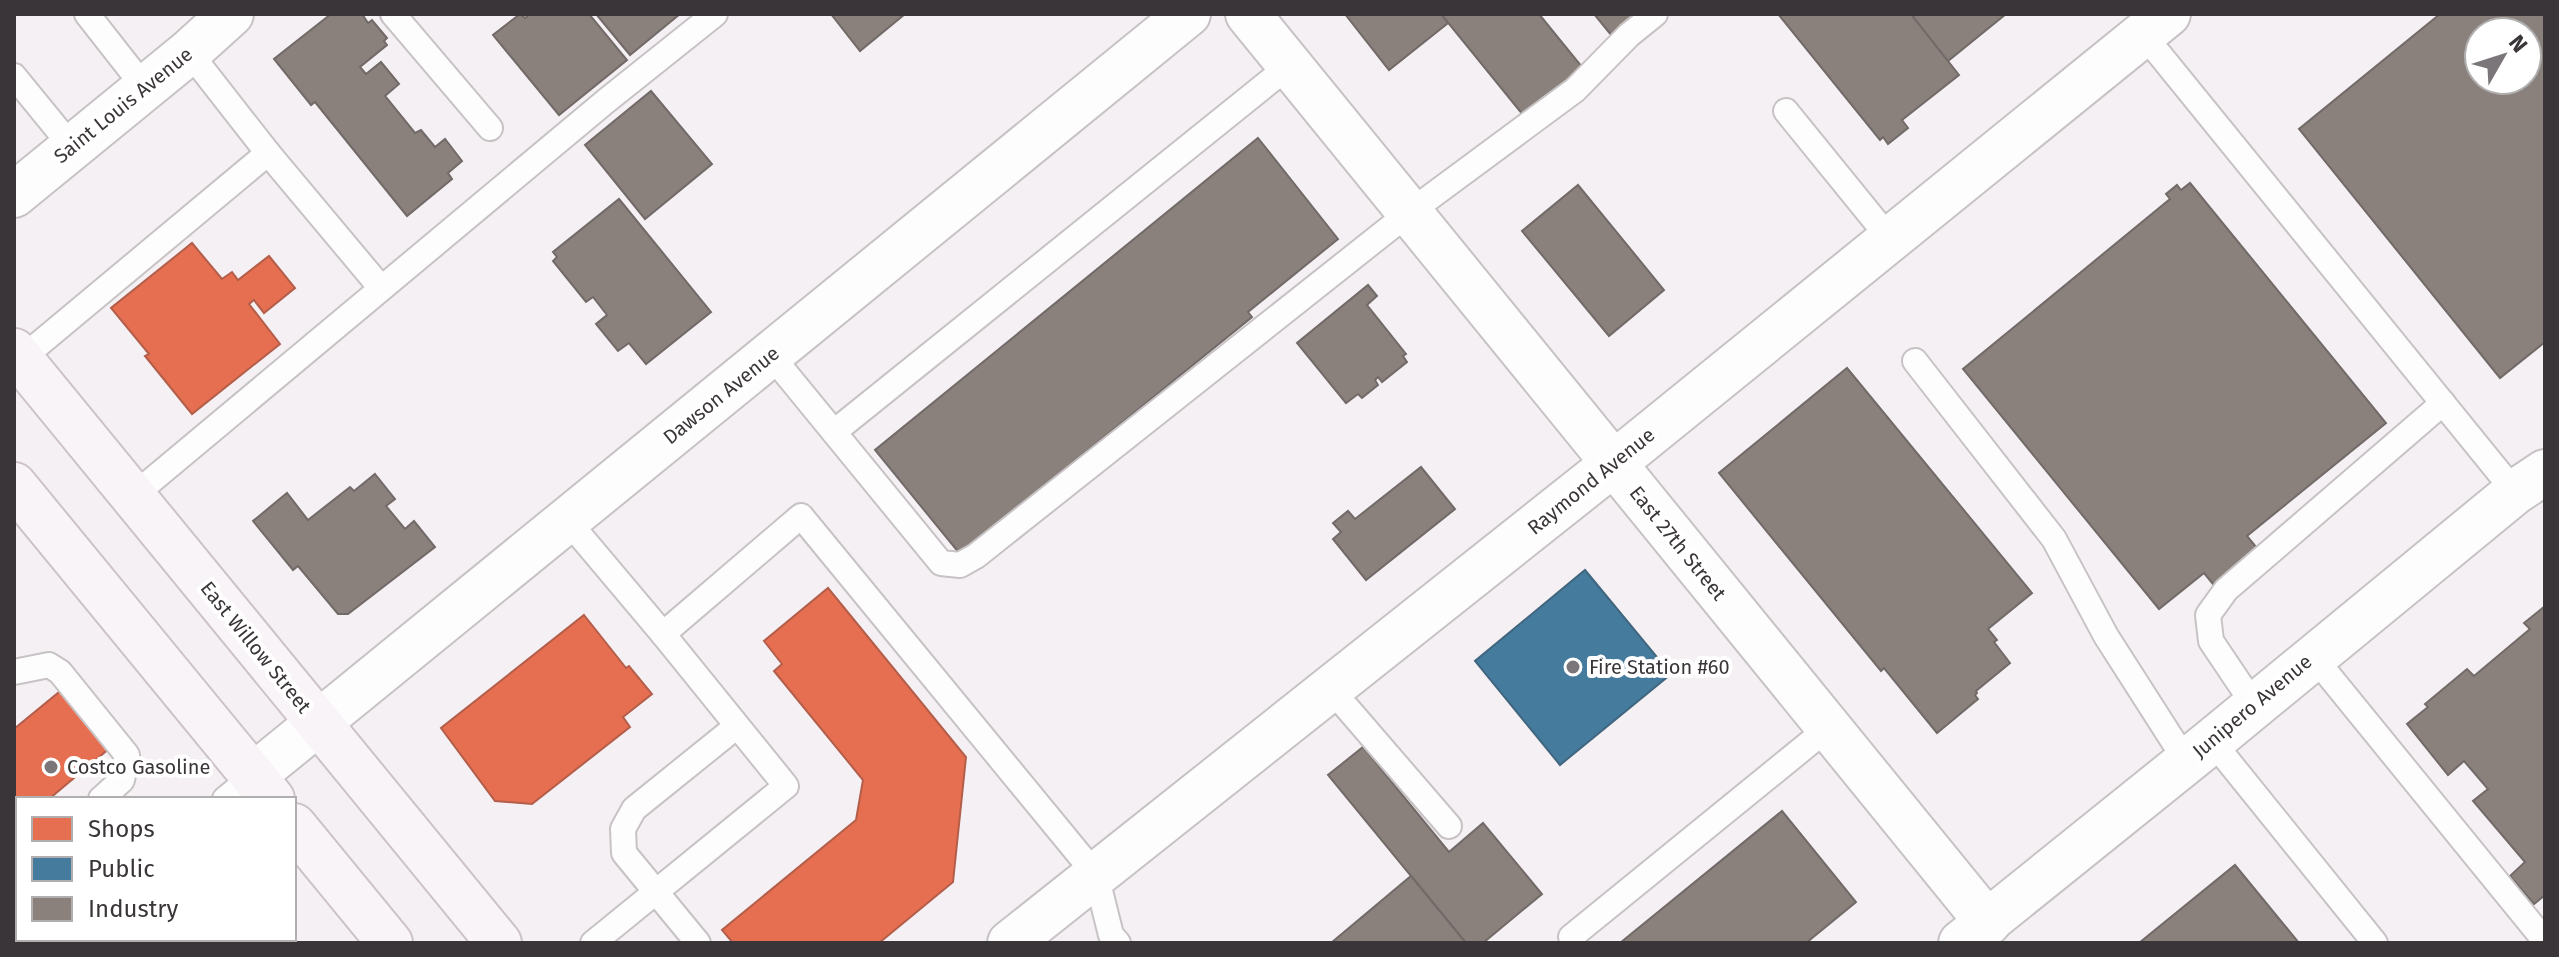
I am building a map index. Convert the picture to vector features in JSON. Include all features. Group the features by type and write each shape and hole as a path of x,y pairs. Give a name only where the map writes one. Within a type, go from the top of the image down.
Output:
{"main road":[{"name":"East Willow Street","path":"17,355 499,943"},
{"path":"14,485 250,791"},
{"path":"296,828 390,943"}],"street":[{"name":"Dawson Avenue","path":"250,791 318,722 1188,14"},
{"name":"East 27th Street","path":"1248,14 1828,728 1975,933"},
{"name":"Raymond Avenue","path":"1010,943 1613,464 2155,24"},
{"name":"Saint Louis Avenue","path":"14,195 145,88 209,27"},
{"name":"Junipero Avenue","path":"1975,933 2313,656 2536,481"}],"lane":[{"path":"87,14 145,88"},
{"path":"393,14 490,128"},
{"path":"133,496 715,14"},
{"path":"770,354 941,563 960,565 976,556 1410,212 1575,90 1629,35 1655,14"},
{"path":"2155,24 2443,403 2536,481"},
{"path":"209,27 268,153 381,288"},
{"path":"834,432 1290,65"},
{"path":"14,76 72,147"},
{"path":"1786,111 1890,239"},
{"path":"17,355 268,153"},
{"path":"1915,361 2054,539 2106,636 2199,751 2375,943"},
{"path":"2254,705 2211,641 2208,615 2226,590 2443,403"},
{"path":"663,634 801,516 1096,875 1111,935 1118,943"},
{"path":"567,520 786,786 593,943"},
{"path":"2313,656 2545,941"},
{"path":"14,672 49,665 60,672 127,755 122,780 103,797"},
{"path":"1330,688 1449,826"},
{"path":"698,943 624,853 623,829 634,809 737,726"},
{"path":"1571,937 1828,728"}],"building: Shops":[{"path":"192,243 222,279 232,272 238,280 269,256 295,288 264,313 254,300 249,304 280,344 192,414 111,308"},
{"path":"828,588 966,757 953,882 879,943 733,943 722,930 856,820 863,780 774,671 782,664 764,641"},
{"path":"584,615 626,668 629,666 652,694 623,717 630,727 532,804 495,801 441,728"},
{"name":"Costco Gasoline","path":"64,688 111,747 51,797 16,797 14,828 14,729"}],"building: Public":[{"name":"Fire Station #60","path":"1585,570 1671,674 1560,765 1475,661"}],"building: Industry":[{"path":"331,14 362,14 368,23 372,20 387,38 384,41 387,45 360,67 366,74 381,62 399,84 385,96 415,133 421,130 435,147 445,139 462,161 448,173 452,179 407,216 315,102 311,105 274,59"},
{"path":"520,14 525,18 530,14 589,14 627,60 559,115 493,35"},
{"path":"596,14 680,14 630,55"},
{"path":"831,14 905,14 860,51"},
{"path":"1345,14 1441,14 1448,23 1389,70"},
{"path":"1441,14 1539,14 1587,73 1528,121"},
{"path":"1594,14 1639,14 1612,36"},
{"path":"1778,14 1911,14 1959,75 1902,120 1908,128 1888,144 1883,137 1880,140"},
{"path":"1911,14 2006,14 1948,61"},
{"path":"2440,14 2545,14 2545,342 2500,378 2299,129"},
{"path":"651,91 712,164 645,219 585,145"},
{"path":"1258,138 1338,239 1248,312 1252,317 960,554 875,450"},
{"path":"2190,183 2386,423 2247,536 2257,548 2213,584 2204,573 2159,609 1963,369 2170,199 2166,194 2177,185 2181,190"},
{"path":"1578,185 1664,290 1609,336 1522,231"},
{"path":"619,199 711,312 646,364 629,343 618,351 596,324 607,315 593,297 586,302 553,261 557,257 553,252"},
{"path":"1368,285 1377,296 1367,305 1406,354 1403,356 1407,362 1382,382 1378,377 1375,380 1378,385 1362,398 1358,394 1346,403 1297,343"},
{"path":"1847,368 2032,593 1988,629 2010,663 1976,691 1978,699 1937,733 1884,668 1881,671 1719,473"},
{"path":"1421,467 1455,509 1366,580 1333,539 1341,532 1333,523 1348,511 1355,519"},
{"path":"375,474 395,499 386,506 405,529 414,521 435,547 348,614 338,614 298,566 293,570 253,521 287,493 308,520 350,487 354,491"},
{"path":"2545,606 2545,895 2534,904 2510,876 2525,862 2473,801 2488,789 2464,761 2448,775 2407,724 2428,707 2425,704 2467,669 2474,676 2530,629 2524,623"},
{"path":"1363,747 1449,852 1483,823 1542,894 1483,943 1466,943 1328,775"},
{"path":"1782,811 1856,902 1806,943 1620,943"},
{"path":"2235,865 2299,943 2139,943"},
{"path":"1411,876 1466,943 1331,943"}],"place":[{"name":"Fire Station #60","path":"1573,667"},
{"name":"Costco Gasoline","path":"51,767"}]}
